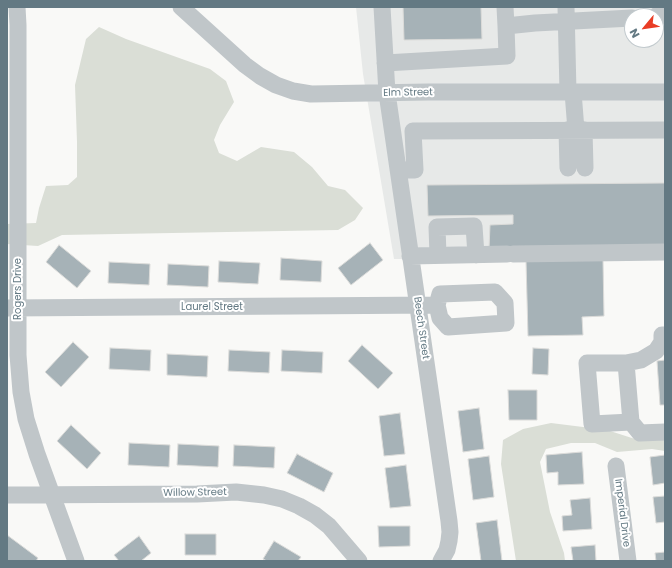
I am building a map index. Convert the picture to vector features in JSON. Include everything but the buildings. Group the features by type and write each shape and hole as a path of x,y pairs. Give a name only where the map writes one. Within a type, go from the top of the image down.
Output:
{"street":[{"name":"Rogers Drive","path":"17,7 18,25 12,308 22,398 26,419 36,454 76,561"},
{"name":"Elm Street","path":"181,7 245,65 276,85 293,91 311,94 428,92 665,92"},
{"name":"Beech Street","path":"382,7 387,93 450,532 449,541 442,561"},
{"path":"385,63 507,56 505,7"},
{"path":"506,26 535,23 566,14 624,18"},
{"path":"566,14 575,130 585,168"},
{"path":"568,168 575,130"},
{"path":"398,170 415,170 413,131 665,130"},
{"path":"438,255 437,227 474,226 476,255"},
{"path":"410,256 665,252"},
{"name":"Laurel Street","path":"12,308 437,305"},
{"path":"631,422 592,424 587,363 626,363 641,360 656,351 662,342 662,335 665,335"},
{"path":"626,363 631,422 640,433 665,432"},
{"name":"Imperial Drive","path":"616,466 628,561"},
{"name":"Willow Street","path":"7,495 197,494 236,492 264,495 282,499 315,515 329,526 359,561"}],"shaded area":[{"path":"356,7 665,7 665,260 394,259 363,74"},
{"path":"99,27 126,39 210,69 226,81 234,102 220,125 214,140 219,153 237,161 261,147 294,152 312,167 328,186 345,190 363,208 355,220 338,230 62,235 38,246 7,244 7,224 36,223 46,186 68,185 77,177 75,85 86,39"},
{"path":"551,423 607,430 635,439 665,440 665,451 652,449 617,452 595,443 571,443 546,449 540,462 550,512 564,553 565,561 516,561 501,464 503,440 523,429"}]}
